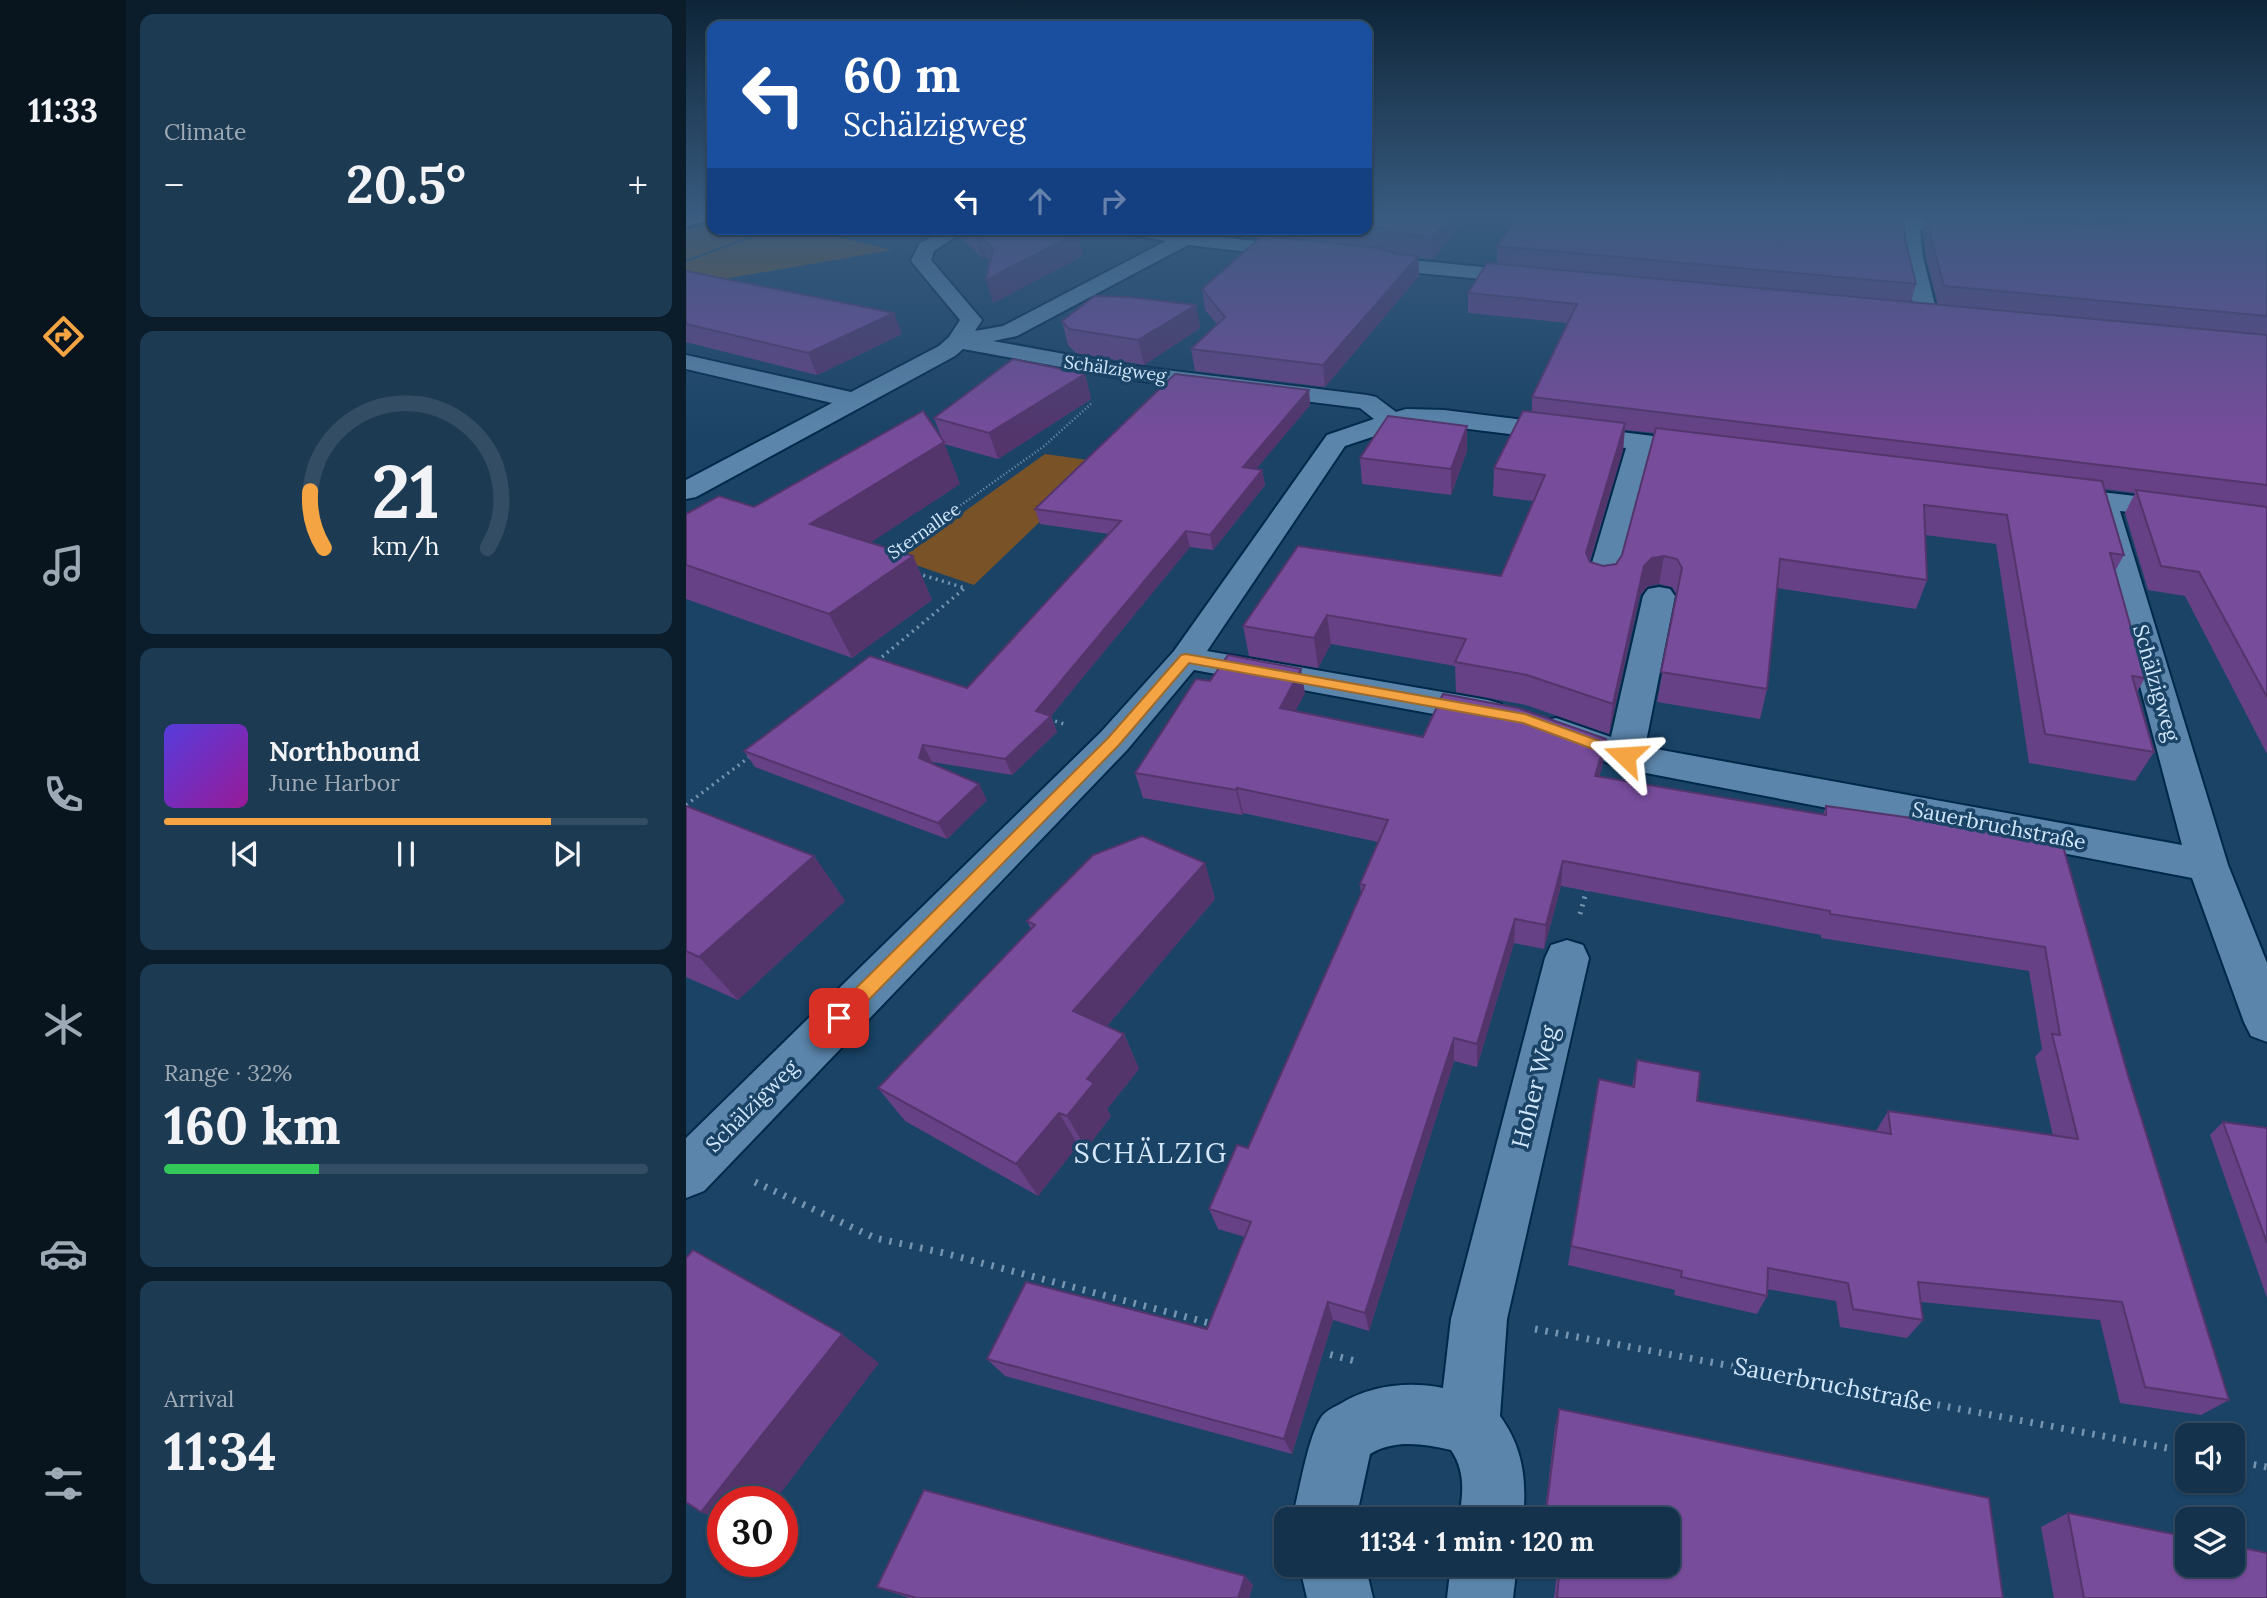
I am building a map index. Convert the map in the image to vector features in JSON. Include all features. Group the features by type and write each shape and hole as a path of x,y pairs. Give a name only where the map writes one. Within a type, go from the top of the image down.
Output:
{"street":[{"path":"686,491 947,351 958,341 971,320 944,288"},
{"path":"958,341 1009,331 1093,288"},
{"path":"1920,288 1926,313"},
{"path":"1899,310 1954,316"},
{"name":"Schälzigweg","path":"958,341 1126,372 1367,402 1392,421"},
{"path":"686,362 852,400"},
{"name":"Schälzigweg","path":"694,1165 1114,741 1186,658 1336,441 1406,417 1444,418 1738,455"},
{"path":"1601,583 1641,442"},
{"path":"2023,491 2267,520"},
{"name":"Schälzigweg","path":"2104,501 2208,865"},
{"path":"1625,756 1659,596"},
{"name":"Sauerbruchstraße","path":"1186,658 1525,719 1625,756 2208,865"},
{"path":"2208,865 2267,1022"},
{"name":"Hoher Weg","path":"1469,1424 1479,1319 1567,958"},
{"path":"1327,1507 1344,1436 1371,1419 1419,1413 1469,1424 1491,1455 1493,1507"},
{"path":"1335,1577 1340,1598"},
{"path":"1480,1598 1482,1577"}],"path":[{"name":"Sternallee","path":"891,555 1043,447 1126,372"},
{"path":"868,668 965,588 904,569"},
{"path":"879,660 892,664"},
{"path":"1049,719 1114,741"},
{"path":"686,805 761,748"},
{"path":"1567,958 1589,882"},
{"path":"694,1165 874,1238 944,1253 1222,1326"},
{"name":"Sauerbruchstraße","path":"1479,1319 2175,1450"},
{"path":"1314,1350 1367,1364 1371,1419"},
{"path":"2245,1463 2267,1467"}],"shaded area":[{"path":"1045,454 1102,462 974,585 898,559"}],"building":[{"path":"686,288 768,288 894,313 808,353 686,324"},
{"path":"1390,288 1323,365 1191,349 1225,317 1202,289"},
{"path":"1471,288 1753,288 2267,335 2267,485 1532,397 1577,304 1468,293"},
{"path":"1961,288 2267,288 2267,316"},
{"path":"1095,296 1196,305 1138,340 1069,329 1062,321"},
{"path":"1013,359 1085,374 989,433 934,418"},
{"path":"1175,374 1309,390 1243,467 1262,470 1210,535 1186,531 1036,711 1051,716 1005,759 923,745 919,758 979,784 938,823 744,751 870,656 967,688 1121,521 1035,509"},
{"path":"923,411 944,442 810,524 913,556 829,614 686,565 686,514 719,496 754,507"},
{"path":"1523,411 1625,423 1586,553 1590,562 1603,566 1616,564 1622,555 1656,428 2102,481 2124,555 2110,553 2145,678 2132,676 2154,752 2045,734 2007,515 1924,505 1927,580 1780,559 1767,689 1661,672 1682,568 1677,559 1664,556 1652,558 1644,566 1613,704 1527,675 1455,662 1466,639 1327,615 1314,638 1243,626 1298,546 1501,576 1545,475 1494,468"},
{"path":"1388,416 1467,426 1451,469 1360,458"},
{"path":"2136,490 2267,507 2267,697 2199,572 2161,566"},
{"path":"1228,655 1301,669 1280,708 1423,737 1443,694 1518,708 1606,739 1595,776 1826,815 1826,806 2061,839 2127,1072 2229,1400 2145,1387 2122,1302 1918,1282 1923,1320 1853,1309 1848,1283 1768,1268 1767,1296 1681,1277 1682,1271 1571,1246 1599,1079 1634,1087 1637,1060 1700,1072 1697,1101 1891,1134 1888,1111 2078,1139 2052,1034 2060,1035 2045,947 1830,914 1830,911 1563,861 1546,925 1515,919 1477,1044 1454,1038 1365,1313 1328,1302 1284,1439 987,1359 1026,1282 1207,1329 1251,1222 1209,1209 1237,1145 1248,1148 1365,885 1360,884 1388,820 1237,788 1236,790 1135,773 1196,679 1210,681"},
{"path":"686,806 814,856 699,957 686,951"},
{"path":"1142,836 1205,863 1073,1011 1124,1034 1087,1079 1094,1083 1067,1116 1059,1113 1016,1164 878,1088 1035,925 1027,921 1093,855"},
{"path":"2223,1122 2267,1128 2267,1243"},
{"path":"693,1250 842,1334 722,1486 707,1486 707,1504 701,1512 686,1502 686,1258"},
{"path":"1559,1409 1989,1498 2003,1598 1557,1598 1559,1577 1680,1577 1680,1507 1547,1507"},
{"path":"924,1490 1245,1576 1238,1598 917,1598 877,1587"},
{"path":"2068,1513 2175,1534 2175,1577 2245,1577 2245,1548 2267,1553 2267,1598 2084,1598"}],"district":[{"name":"SCHÄLZIG","path":"1151,1153"}],"route":[{"path":"839,1018 1114,741 1186,658 1525,719 1625,756"}]}
